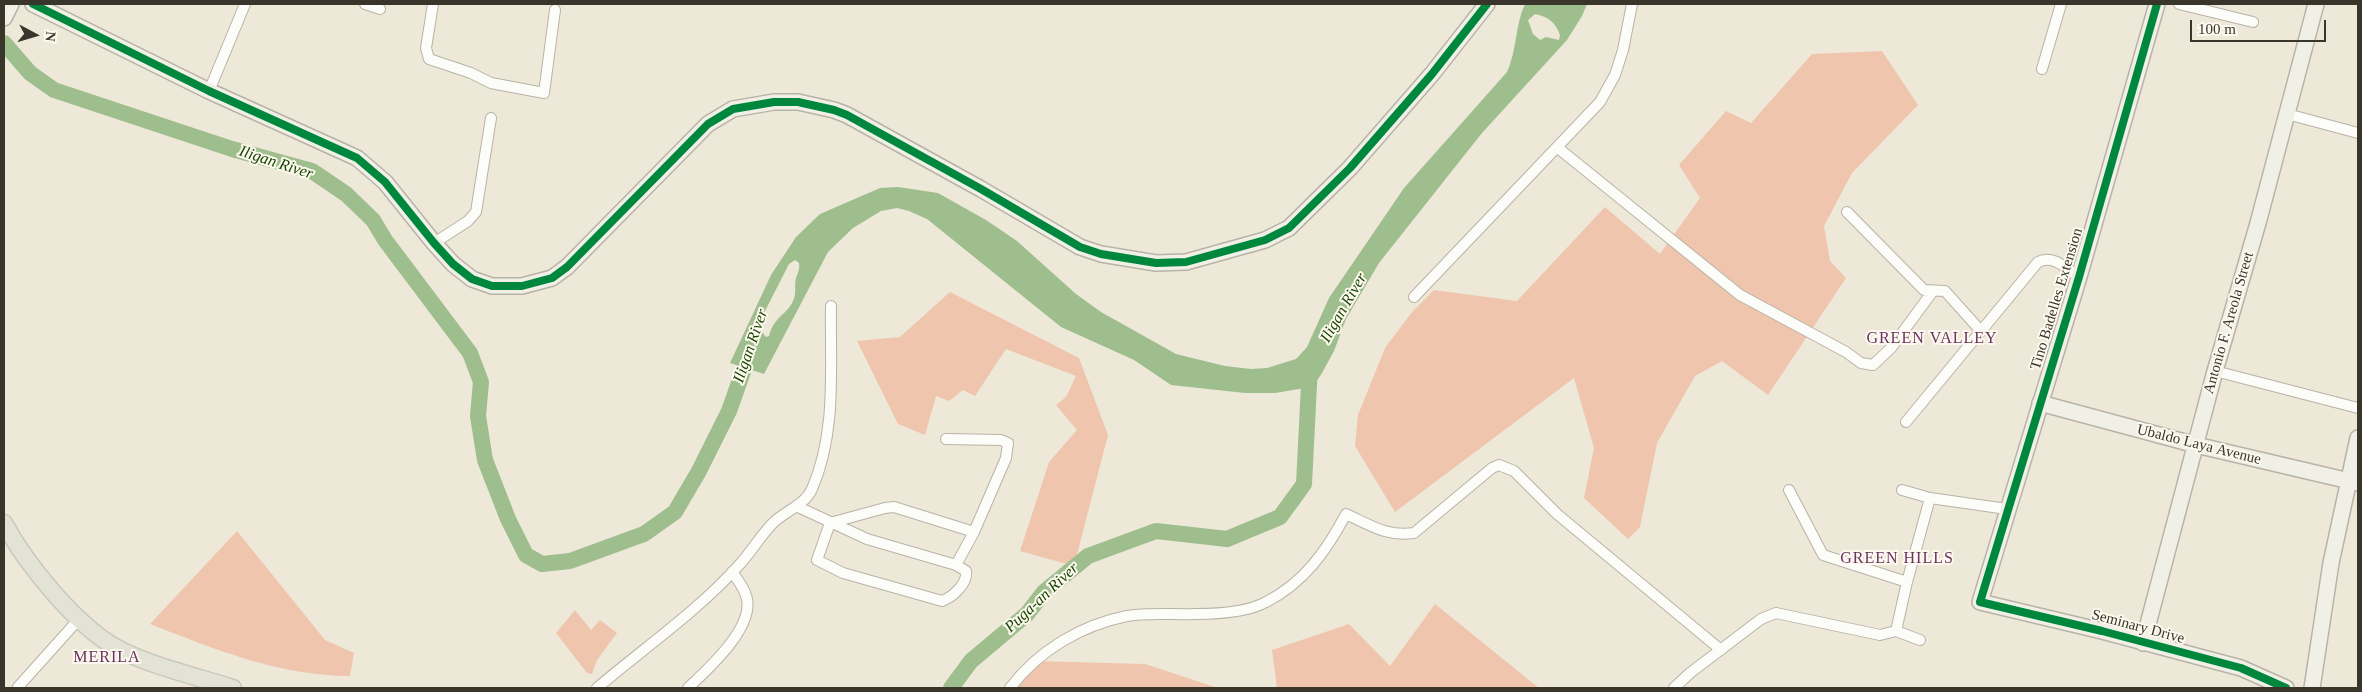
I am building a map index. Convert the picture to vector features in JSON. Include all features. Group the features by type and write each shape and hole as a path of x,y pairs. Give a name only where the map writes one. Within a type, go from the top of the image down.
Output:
{"main road":[{"path":"5,531 79,619 115,647 140,658 233,688"}],"street":[{"path":"33,4 209,91 357,158 385,182 453,264 472,279 492,286 522,286 552,278 567,267 718,116 733,109 753,104 774,102 798,102 847,115 1080,247 1101,254 1156,263 1186,262 1265,240 1289,228 1350,168 1432,74 1486,4"},
{"path":"209,91 245,4"},
{"path":"365,4 380,9"},
{"path":"432,4 426,48 429,59 470,73 491,83 544,93 555,10"},
{"path":"1414,297 1600,102 1616,74 1632,4"},
{"path":"2042,70 2061,4"},
{"name":"Tino Badelles Extension","path":"1980,602 2079,277 2157,4"},
{"path":"2179,4 2253,22"},
{"name":"Antonio F. Areola Street","path":"2143,643 2215,371 2316,4"},
{"path":"2287,114 2358,134"},
{"path":"434,243 468,221 476,212 492,118"},
{"path":"1558,148 1740,295 1846,352 1862,363 1873,365 1891,348 1933,291"},
{"path":"1847,212 1924,290 1945,291 1980,330"},
{"path":"1906,422 2038,262 2043,259 2055,261 2079,277"},
{"path":"597,688 677,624 732,572 763,533 777,519 807,498 812,490 826,448 829,428 831,306"},
{"path":"2215,371 2358,408"},
{"name":"Ubaldo Laya Avenue","path":"2040,403 2196,446 2353,482"},
{"path":"2312,688 2330,570 2353,482 2358,438"},
{"path":"946,439 1001,440 1008,444 1006,458 974,532 956,566"},
{"path":"1010,688 1032,662 1052,647 1080,631 1104,622 1129,616 1222,613 1265,603 1296,583 1328,547 1346,514 1386,532 1399,535 1414,533 1492,468 1499,465 1514,471 1557,514 1721,650"},
{"path":"1788,490 1823,555 1907,582"},
{"path":"1902,490 1930,498 2007,509"},
{"path":"1896,632 1907,582 1930,498"},
{"path":"796,506 867,539 956,566 966,571 966,579 953,593 942,601 843,573 817,560 830,523"},
{"path":"830,523 894,507 974,532"},
{"path":"688,688 738,633 747,616 748,600 745,591 732,572"},
{"name":"Seminary Drive","path":"1980,602 2102,631 2241,668 2286,688"},
{"path":"1674,688 1690,672 1761,619 1776,613 1880,635 1896,632 1920,640"},
{"path":"18,687 79,619"}],"shaded area":[{"path":"1882,51 1918,105 1852,173 1824,226 1830,261 1846,278 1768,395 1722,361 1695,376 1657,443 1640,527 1628,539 1584,498 1594,448 1574,378 1395,512 1355,446 1358,415 1385,348 1412,312 1434,290 1517,301 1605,207 1660,254 1700,198 1679,165 1726,111 1751,123 1812,54"},
{"path":"950,292 1079,358 1108,435 1074,566 1020,551 1049,462 1077,430 1056,405 1066,397 1076,376 1006,349 975,396 963,390 949,401 936,396 925,435 898,424 857,341 900,337"},
{"path":"237,531 325,640 354,653 350,676 324,675 273,666 198,643 150,624"},
{"path":"1435,604 1539,688 1277,688 1272,650 1349,624 1390,666"},
{"path":"575,610 591,630 600,620 617,633 597,660 592,674 587,673 556,633"},
{"path":"1033,661 1145,664 1218,688 1009,688"}],"water":[{"path":"1525,4 1587,4 1567,40 1482,133 1379,263 1346,319 1334,351 1322,373 1316,382 1305,388 1275,393 1245,393 1171,385 1134,360 1061,327 927,219 897,208 881,211 853,228 828,252 764,374 730,363 771,275 796,237 820,214 880,188 898,187 938,193 986,220 1017,241 1076,294 1101,312 1176,354 1225,366 1251,369 1267,368 1296,359 1307,347 1329,298 1404,188 1507,72 1513,55","holes":["1535,14 1554,23 1560,35 1559,40 1546,37 1540,40 1533,34 1528,20","795,260 799,263 799,267 795,281 794,298 787,310 774,324 769,336 766,337 762,332 765,311 789,264"]}],"waterway":[{"name":"Iligan River","path":"4,43 30,73 54,90 232,149 312,171 346,194 373,220 385,240 470,353 481,382 478,416 485,460 508,519 526,555 542,564 570,561 644,534 675,512 699,471 729,411 751,349"},
{"name":"Puga-an River","path":"951,688 971,661 1027,614 1044,592 1088,556 1156,531 1227,539 1280,517 1304,484 1310,365"}],"cycle path":[{"path":"33,4 209,91 357,158 385,182 453,264 472,279 492,286 522,286 552,278 567,267 708,124 733,109 774,102 798,102 847,115 981,189 1080,247 1101,254 1156,263 1186,262 1265,240 1289,228 1350,168 1432,74 1487,4"},
{"path":"2157,4 2079,277 1980,602 2102,631 2241,668 2286,688"}],"district":[{"name":"GREEN VALLEY","path":"1932,339"},
{"name":"GREEN HILLS","path":"1897,559"},
{"name":"MERILA","path":"107,658"}]}
